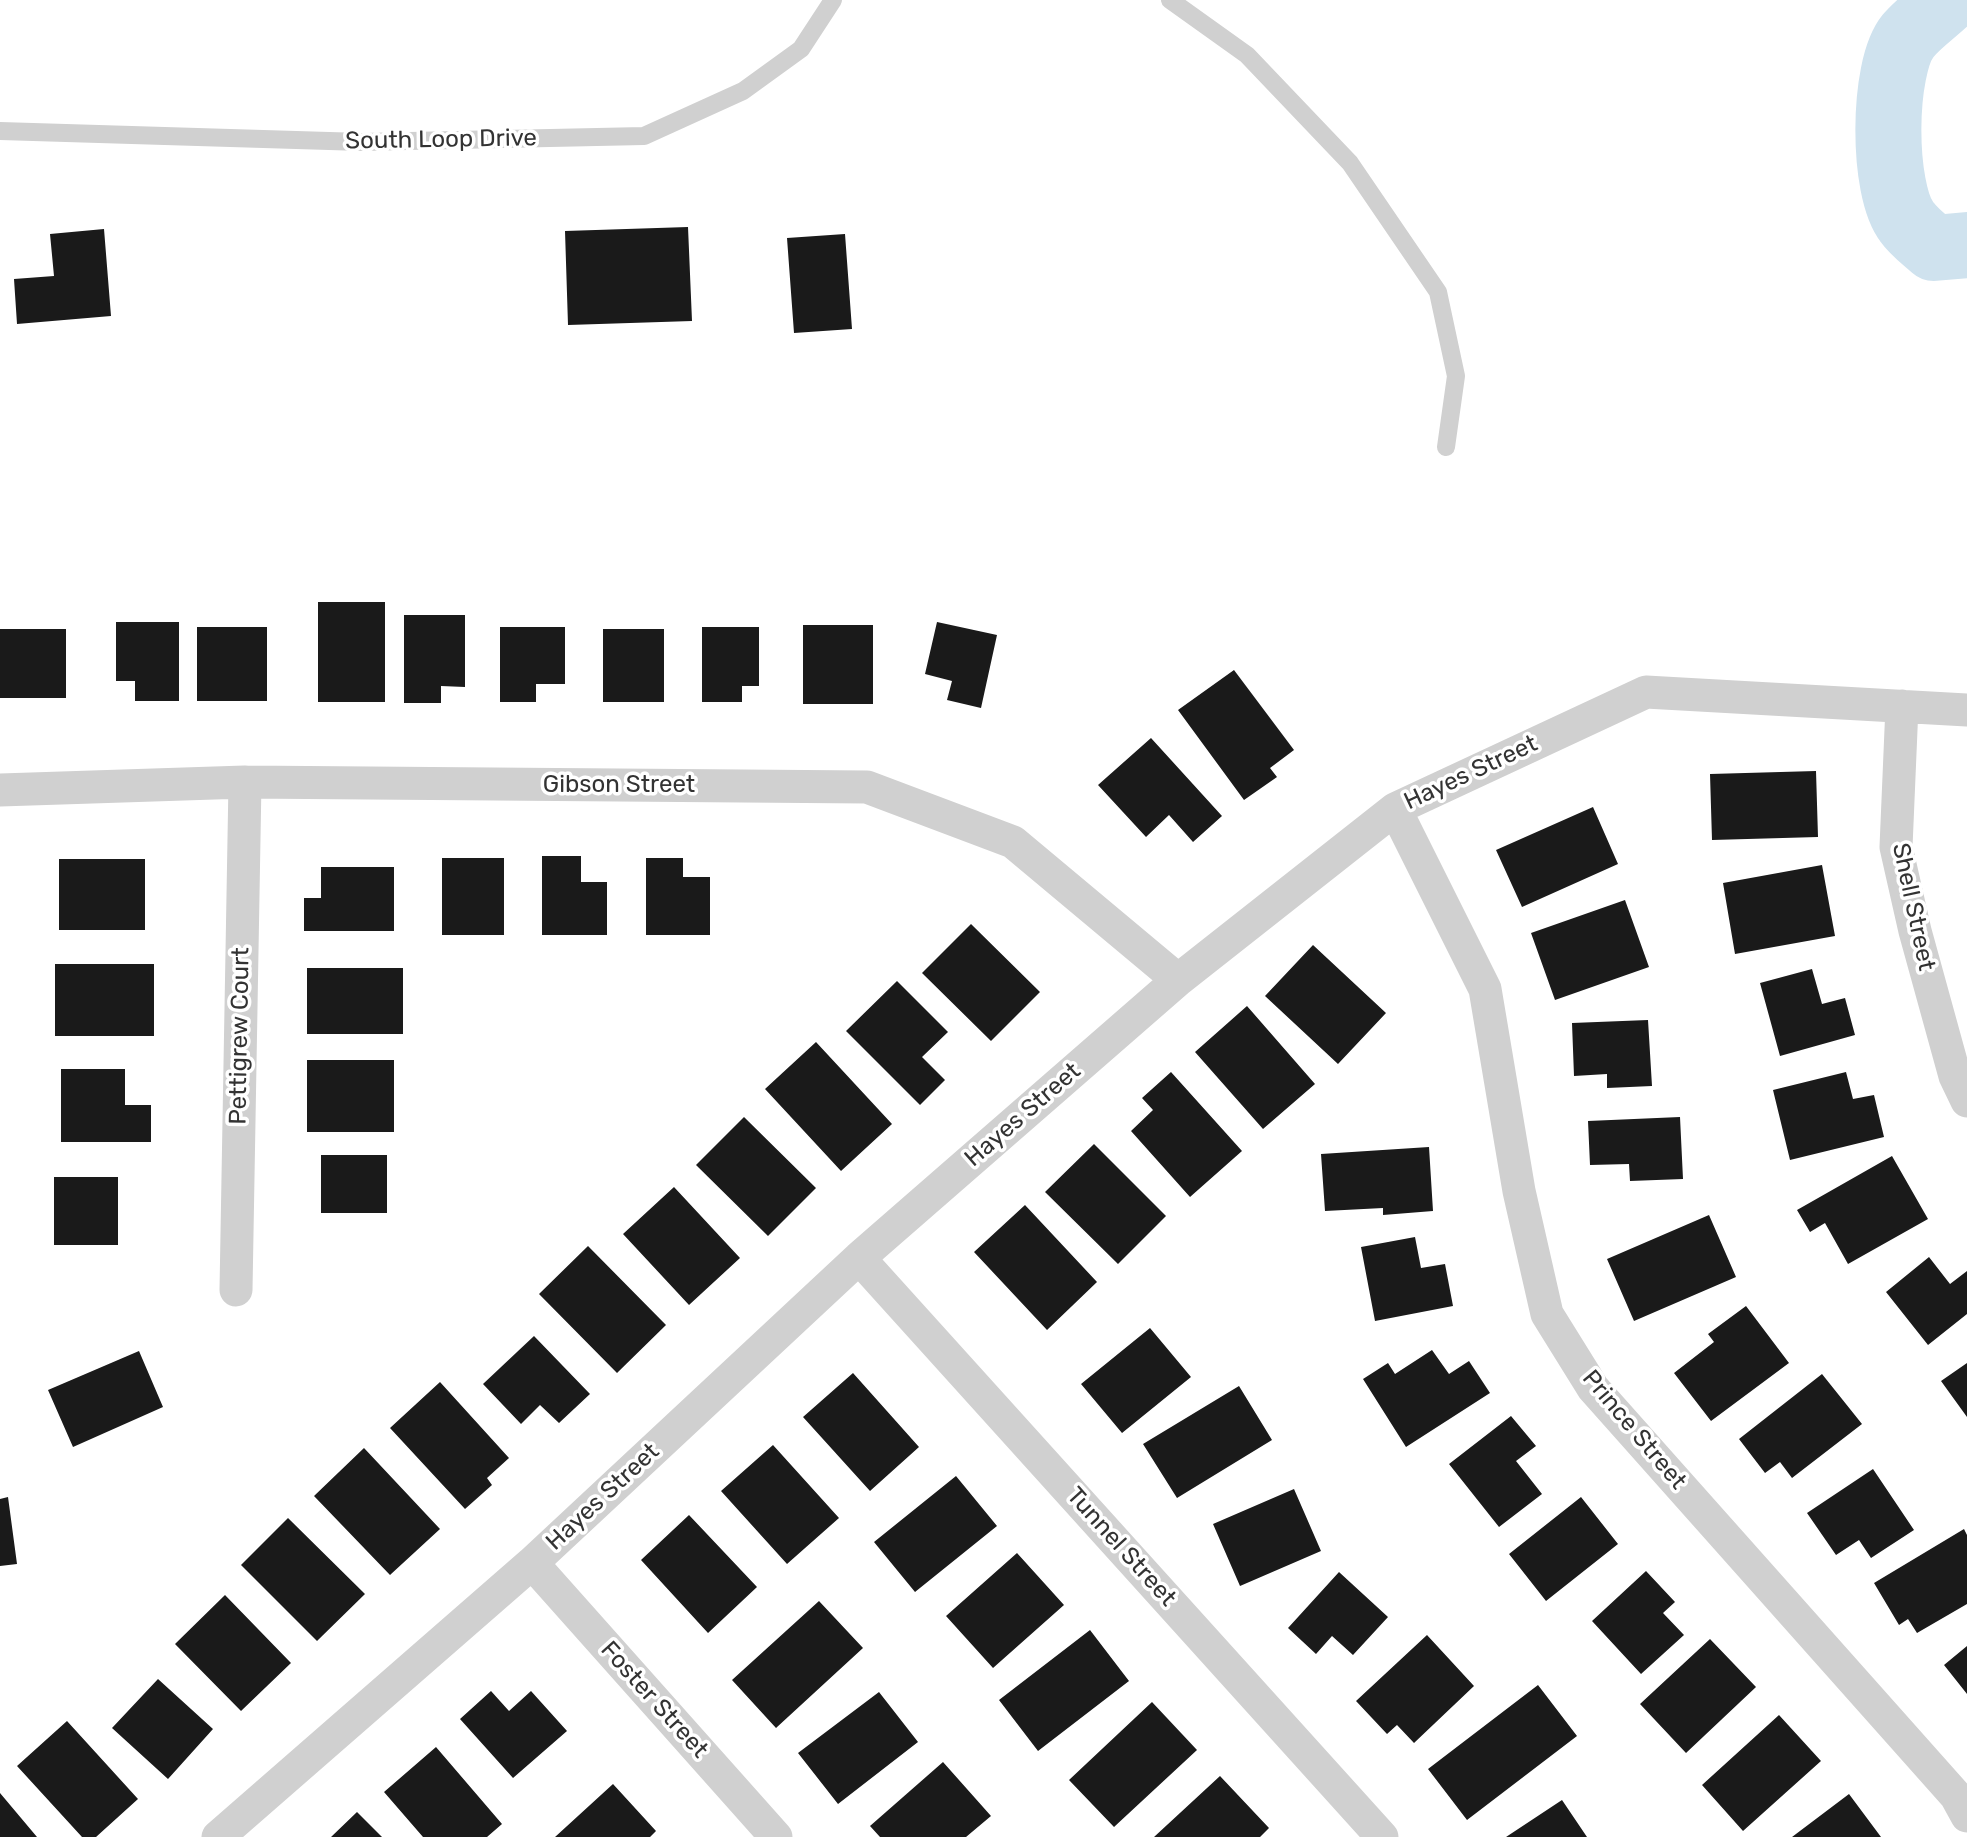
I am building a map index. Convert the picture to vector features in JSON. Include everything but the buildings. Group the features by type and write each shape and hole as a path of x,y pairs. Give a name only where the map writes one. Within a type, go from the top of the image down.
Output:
{"street":[{"name":"Hayes Street","path":"218,1837 532,1563 859,1258 1178,980 1395,808 1646,692 1967,710"},
{"name":"Shell Street","path":"1902,706 1896,846 1914,931 1955,1076 1967,1101"},
{"name":"Gibson Street","path":"0,790 245,782 867,787 1013,842 1178,980"},
{"name":"Pettigrew Court","path":"236,1290 245,782"},
{"name":"Prince Street","path":"1395,808 1485,989 1519,1191 1547,1314 1593,1388 1956,1796 1967,1816"},
{"name":"Tunnel Street","path":"859,1258 1382,1837"},
{"name":"Foster Street","path":"532,1563 776,1837"}],"lane":[{"name":"South Loop Drive","path":"0,131 362,142 644,136 743,92 801,49 833,0"},
{"path":"1170,0 1247,55 1350,163 1437,292 1456,376 1446,447"}],"waterway":[{"path":"1944,0 1944,3 1908,36 1899,52 1890,100 1889,158 1899,206 1910,226 1934,248 1967,245"}]}
